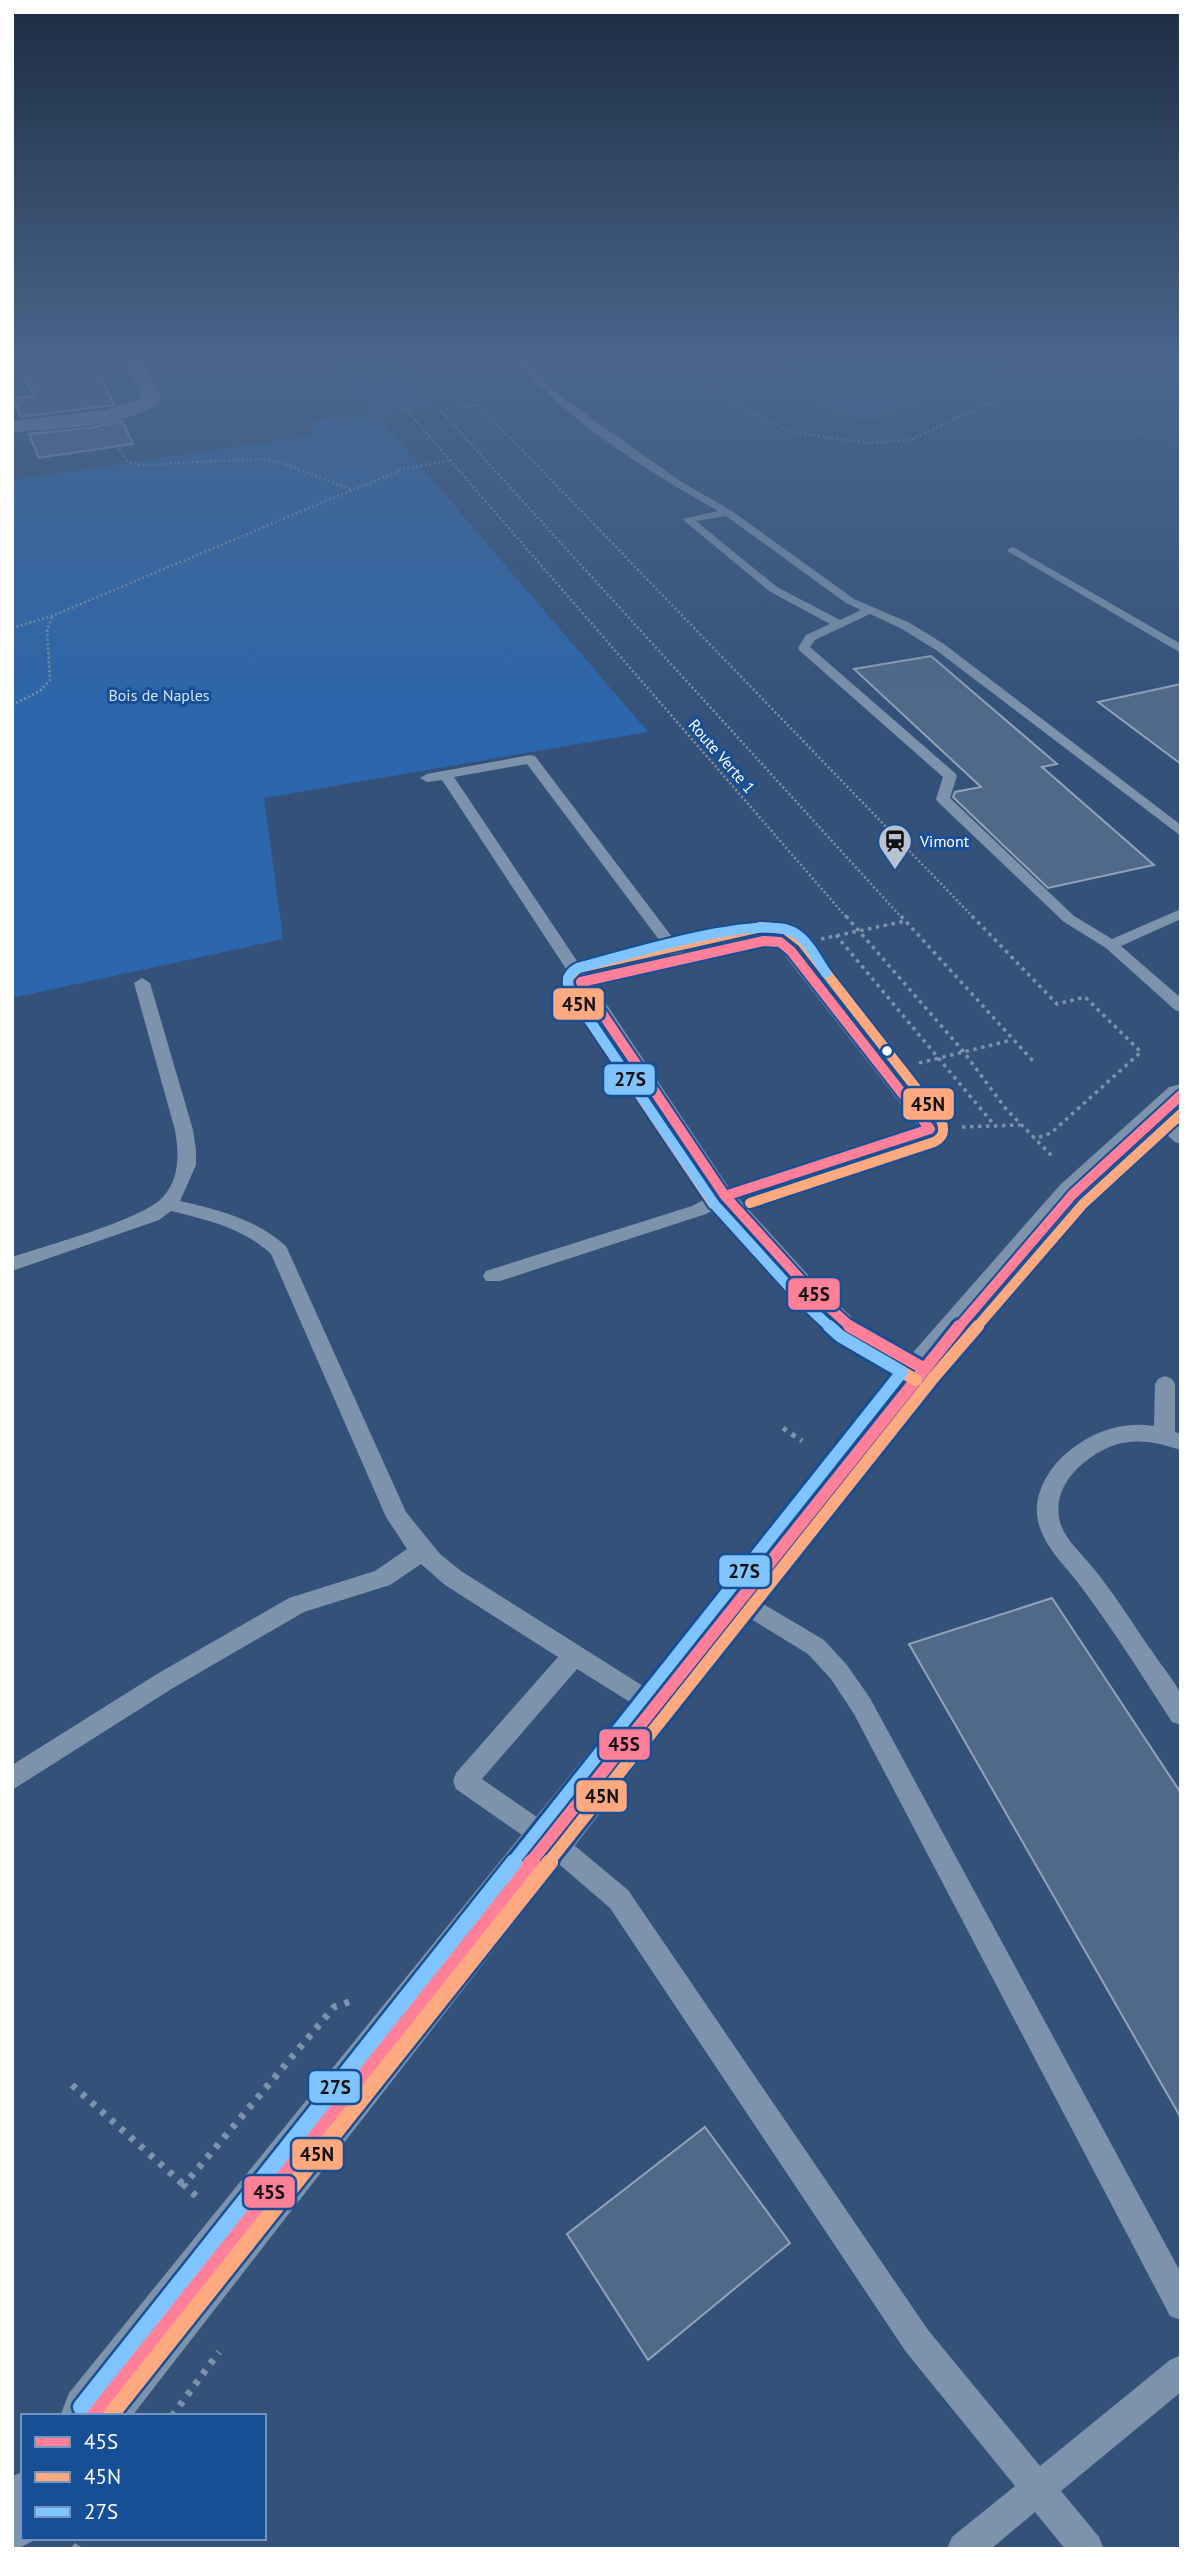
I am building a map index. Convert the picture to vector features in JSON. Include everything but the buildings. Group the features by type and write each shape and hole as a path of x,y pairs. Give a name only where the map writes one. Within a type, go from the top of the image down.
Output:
{"street":[{"path":"94,2414 923,1368 1073,1194 1172,1116"}],"lane":[{"path":"671,481 728,513 835,591 906,626 940,647 1181,832"},
{"path":"676,484 679,495"},
{"path":"728,513 685,513 773,589 839,624"},
{"path":"1013,550 1181,649"},
{"path":"870,610 810,638 805,643 807,653 950,776 943,799 1069,919 1111,944 1181,1007"},
{"path":"428,778 530,760 681,959"},
{"path":"446,775 725,1196 803,1283 849,1326 923,1368"},
{"path":"1111,944 1181,913"},
{"path":"493,1276 699,1210 725,1196 930,1129 784,943 764,941 581,982"},
{"path":"12,1264 152,1216 168,1204 183,1180 187,1166 184,1130 142,983"},
{"path":"168,1204 239,1224 259,1233 279,1251 397,1517 422,1551 453,1578 654,1705"},
{"path":"1165,1384 1172,1439 1149,1432 1124,1432 1104,1437 1060,1473 1048,1494 1049,1520 1057,1538 1090,1581 1181,1714"},
{"path":"12,1779 165,1681 297,1605 382,1578 422,1551"},
{"path":"738,1599 816,1647 839,1672 862,1706 1181,2305"},
{"path":"574,1655 465,1781 548,1839 619,1899 917,2340 1087,2549"},
{"path":"964,2549 1181,2371"}],"path":[{"path":"327,481 353,490"},
{"path":"12,628 52,616 375,481"},
{"name":"Route Verte 1","path":"470,481 963,1051 1021,1125 1057,1161"},
{"path":"504,481 1032,1060"},
{"path":"552,481 1057,1004 1085,997 1141,1052 1051,1133 1034,1139"},
{"path":"12,705 40,691 50,680 47,630 52,616"},
{"path":"842,934 906,921"},
{"path":"836,935 995,1126"},
{"path":"943,1056 1013,1040"},
{"path":"989,1126 1021,1125"},
{"path":"783,1428 802,1441"},
{"path":"184,2185 334,2007"},
{"path":"72,2085 203,2202"}],"green space":[{"name":"Bois de Naples","path":"12,481 433,481 648,732 264,798 283,939 12,998"}],"transit line":[{"name":"45N","path":"713,1204 569,990 568,978 578,968 761,927 785,929 802,942 941,1120 944,1130 942,1136 934,1142 750,1203"},
{"name":"27S","path":"81,2407 902,1372 840,1336 802,1301 715,1205 569,990 567,983 570,974 578,968 717,934 770,928 788,930 800,937 826,973"},
{"name":"45S","path":"764,941 780,942 791,951 930,1129 725,1196 581,982 764,941"},
{"name":"45S","path":"94,2414 923,1368 1073,1194 1181,1095"},
{"name":"45N","path":"112,2414 934,1377 1083,1204 1181,1114"},
{"name":"45S","path":"725,1196 812,1292 849,1326 923,1368"},
{"name":"45N","path":"715,1205 802,1301 840,1336 916,1380"}],"place":[{"name":"Vimont","path":"895,871"}]}
